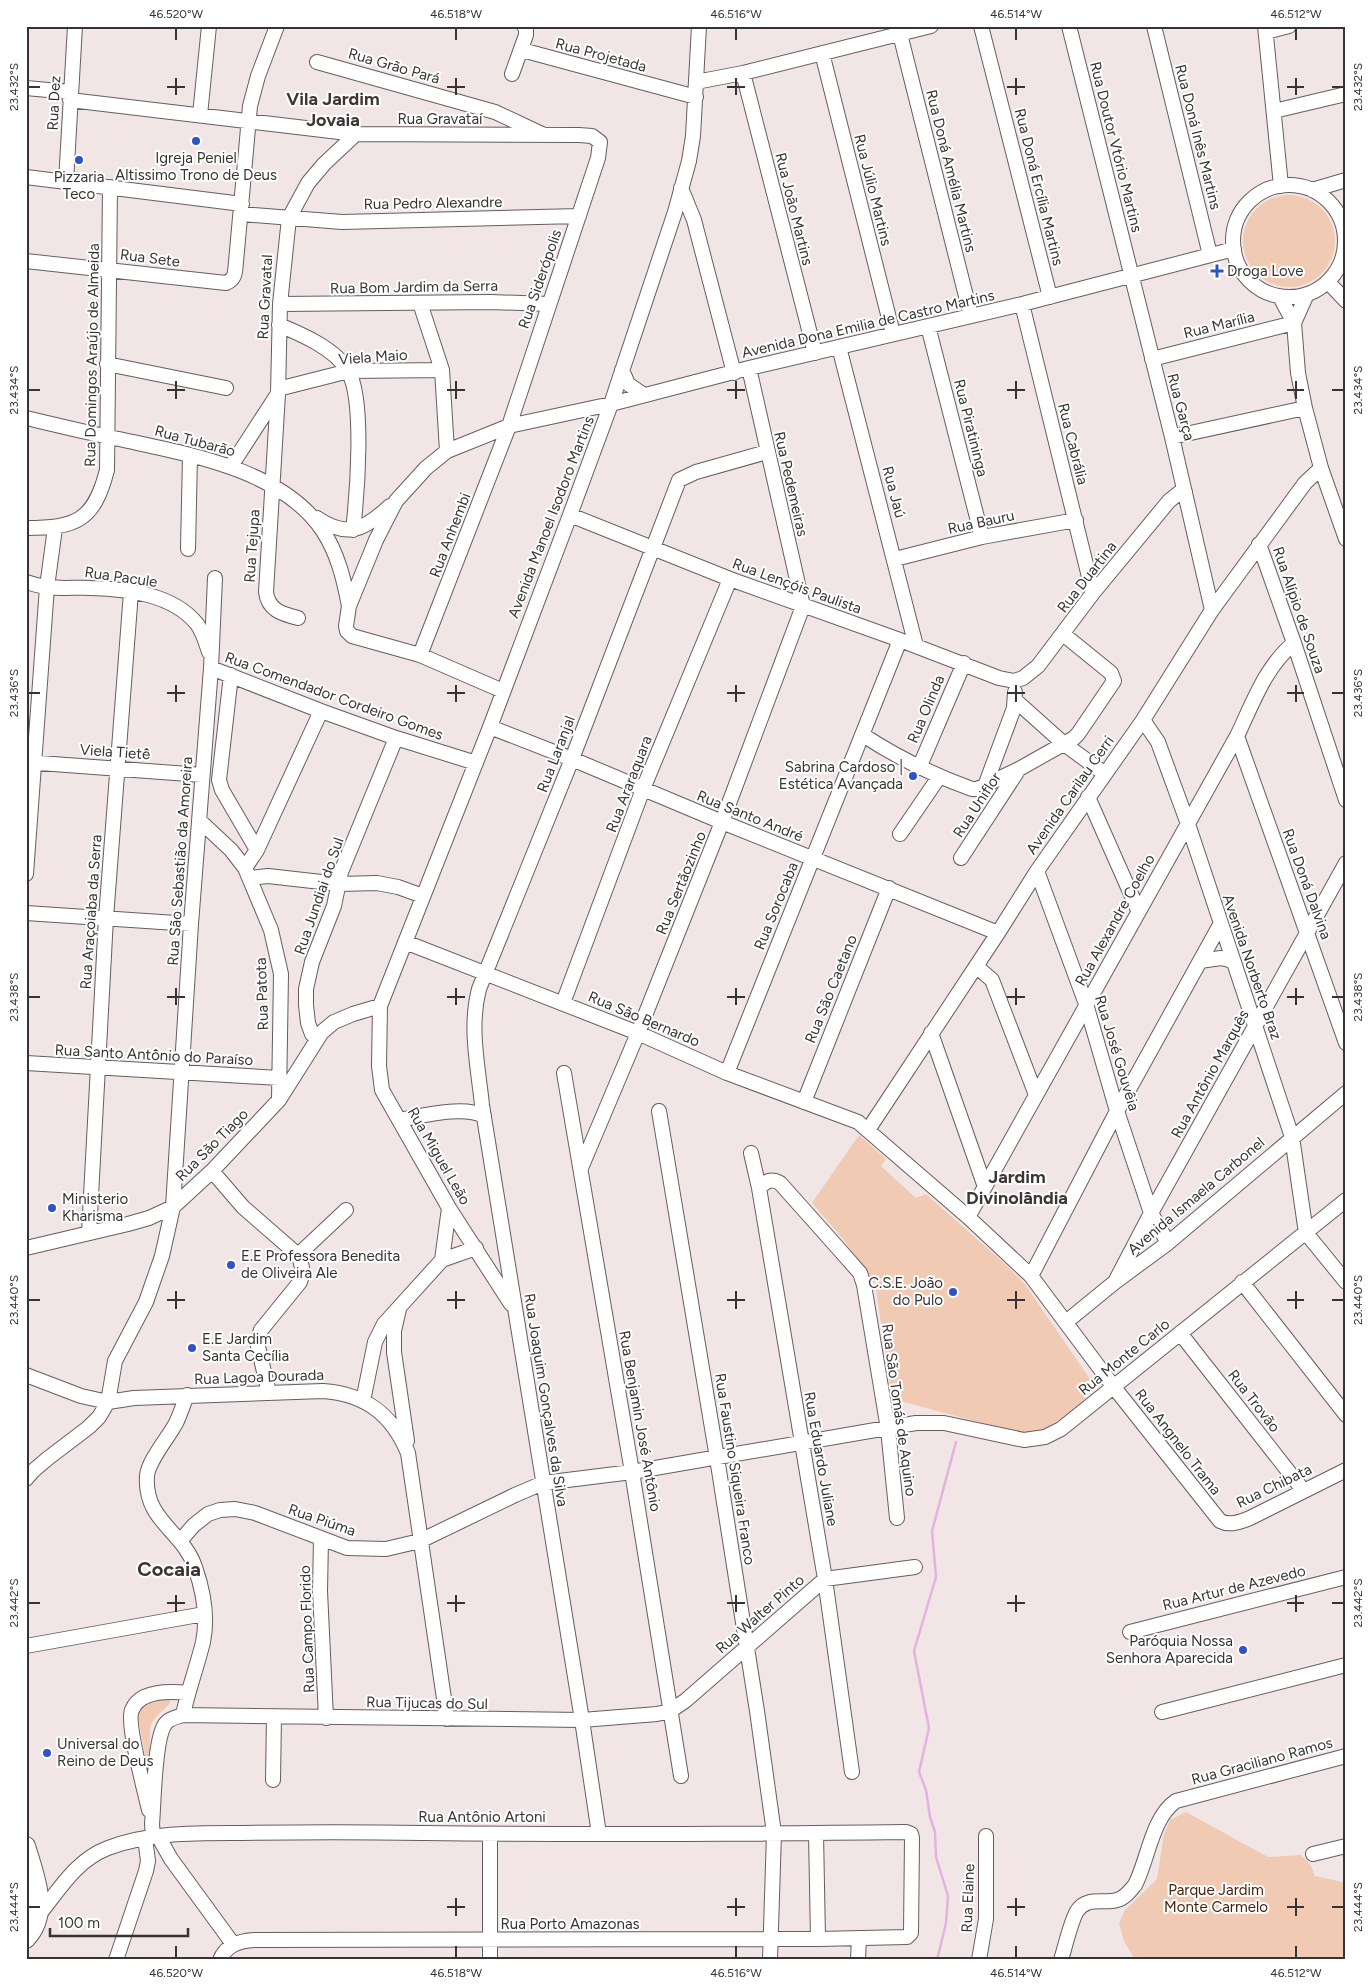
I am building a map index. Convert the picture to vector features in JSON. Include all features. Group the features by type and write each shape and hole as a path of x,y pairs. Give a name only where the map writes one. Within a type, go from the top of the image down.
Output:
{"main road":[{"path":"26,1846 29,1891 40,1897 32,1914 30,1935 26,1939"}],"street":[{"name":"Rua Dez","path":"66,182 75,26"},
{"path":"200,115 209,26"},
{"name":"Rua Sete","path":"26,261 110,269 211,282 226,283 231,281 234,276 248,121 253,91 277,26"},
{"path":"512,74 526,35 526,28 524,26"},
{"name":"Avenida Manoel Isodoro Martins","path":"380,1006 490,727 570,515 611,404 675,212 689,161 696,97 699,26"},
{"path":"696,82 743,73 931,26"},
{"name":"Rua Doná Ercília Martins","path":"981,26 1050,297"},
{"name":"Rua Doutor Vtório Martins","path":"1069,26 1131,277"},
{"name":"Rua Doná Inês Martins","path":"1154,26 1210,255"},
{"path":"1281,186 1266,29 1289,26"},
{"name":"Rua Doná Amélia Martins","path":"900,34 971,316"},
{"name":"Rua Projetada","path":"522,50 696,97"},
{"name":"Rua Júlio Martins","path":"822,53 893,334"},
{"name":"Rua Grão Pará","path":"317,62 495,112 545,135"},
{"name":"Rua João Martins","path":"743,73 814,353"},
{"name":"Rua Gravataí","path":"26,88 200,115 356,134 586,135 600,142"},
{"path":"1274,111 1346,94"},
{"name":"Rua Gravatal","path":"272,486 278,392 280,304 288,218 308,183 324,164 356,134"},
{"name":"Rua Siderópolis","path":"509,426 598,158 600,142"},
{"name":"Rua Pedro Alexandre","path":"26,177 110,187 288,218 342,222 579,216"},
{"path":"1312,190 1346,180"},
{"path":"1281,186 1297,186 1312,190 1327,199 1342,220 1346,236 1342,261 1328,282 1307,294 1280,297 1264,291 1249,281 1239,267 1234,249 1234,231 1237,221 1247,204 1262,192 1281,186"},
{"name":"Rua Domingos Araújo de Almeida","path":"26,528 55,528 77,522 93,508 102,489 106,470 110,187"},
{"path":"681,188 694,220 734,373"},
{"path":"675,212 694,220"},
{"name":"Avenida Dona Emilia de Castro Martins","path":"509,426 611,404 749,368 1022,304 1234,249"},
{"name":"Rua Garça","path":"1131,277 1172,437 1212,610"},
{"path":"1328,282 1346,301"},
{"path":"1294,323 1307,294"},
{"path":"1280,297 1294,323 1298,373 1305,408 1323,473 1340,504 1346,539"},
{"name":"Rua Bom Jardim da Serra","path":"280,304 491,302 549,304"},
{"path":"420,303 442,370 447,452"},
{"name":"Rua Cabrália","path":"1022,304 1094,593"},
{"name":"Rua Marília","path":"1152,359 1294,323"},
{"path":"279,324 303,334 325,348 342,362 349,371 354,388 358,431 357,488 353,530"},
{"name":"Rua Piratininga","path":"928,326 982,537"},
{"name":"Rua Jaú","path":"839,347 916,646"},
{"path":"106,364 226,388"},
{"name":"Rua Pedemeiras","path":"749,368 803,606"},
{"name":"Viela Maio","path":"278,392 349,371 442,370"},
{"path":"622,370 628,384 644,395"},
{"path":"231,466 278,392"},
{"path":"1172,437 1305,408"},
{"name":"Rua Tubarão","path":"26,418 231,466 272,486 308,512"},
{"path":"308,512 332,527 342,530 353,530 374,520 396,501 415,479 447,452 509,426"},
{"name":"Rua Anhembi","path":"420,655 509,426"},
{"name":"Rua Laranjal","path":"485,972 572,759 679,480 686,475 767,452"},
{"path":"188,549 190,456"},
{"name":"Avenida Carilau Cerri","path":"868,1130 1037,871 1143,720 1212,610 1305,483 1323,473"},
{"name":"Rua Tejupa","path":"272,486 266,583 267,600 271,607 278,612 298,618"},
{"name":"Rua Duartina","path":"1014,681 1023,678 1038,666 1094,593 1169,501 1179,493 1185,492"},
{"path":"396,501 376,540 348,606 346,626 349,634 420,655 503,690"},
{"path":"308,512 331,544 338,562 348,606"},
{"name":"Rua Lençóis Paulista","path":"570,515 730,579 964,663 999,678 1014,681"},
{"name":"Rua Bauru","path":"895,559 982,537 1076,520"},
{"path":"26,874 30,762 55,528"},
{"name":"Rua Alípio de Souza","path":"1259,544 1294,643 1339,759 1346,800"},
{"name":"Rua Garça","path":"1198,546 1222,596"},
{"name":"Rua São Sebastião da Amoreira","path":"108,1402 115,1362 146,1302 162,1256 173,1207 191,924 211,663 215,578"},
{"name":"Rua Araraquara","path":"563,1004 644,790 730,579"},
{"name":"Rua Pacule","path":"26,582 48,587 93,588 131,592 164,600 179,607 197,624 204,636 211,663"},
{"name":"Rua Araçoiaba da Serra","path":"88,1233 106,918 131,592"},
{"name":"Rua Sertãozinho","path":"581,1168 638,1033 722,822 803,606"},
{"path":"863,735 892,754 919,768 940,778 972,789 985,786 1019,769 1078,734 1114,678 1111,673 1063,634"},
{"name":"Rua Sorocaba","path":"727,1072 900,640"},
{"name":"Rua Alexandre Coelho","path":"968,1217 1237,736 1270,668 1294,643"},
{"name":"Rua Comendador Cordeiro Gomes","path":"211,663 231,675 321,712 476,763"},
{"name":"Rua Olinda","path":"919,768 964,663"},
{"path":"231,675 219,780 222,790 257,850"},
{"path":"985,786 1015,700 1014,681"},
{"path":"1015,700 1063,743 1105,774"},
{"path":"321,712 248,873 339,884 376,883 398,887 424,896"},
{"name":"Avenida Norberto Braz","path":"1143,720 1158,742 1188,824 1292,1137 1306,1233"},
{"name":"Rua Santo André","path":"490,727 998,933"},
{"name":"Rua Doná Dalvina","path":"1237,736 1346,1043"},
{"name":"Rua Jundiai do Sul","path":"317,1039 312,1034 308,1023 306,989 312,962 334,906 341,872 396,738"},
{"name":"Viela Tietê","path":"30,762 202,775"},
{"name":"Rua Uniflor","path":"961,858 1019,769"},
{"path":"900,834 940,778"},
{"path":"1088,797 1138,910"},
{"name":"Rua Patota","path":"200,821 231,850 248,873 271,930 280,974 279,1100"},
{"name":"Rua Antônio Marquês","path":"1115,1282 1151,1213 1346,863"},
{"name":"Rua José Gouvêia","path":"1037,871 1086,1004 1117,1112 1151,1213 1168,1243"},
{"name":"Rua Antônio Marquês","path":"1334,883 1346,874"},
{"name":"Rua São Caetano","path":"804,1102 889,888"},
{"path":"26,913 191,924"},
{"path":"1031,1276 1117,1112 1220,925"},
{"name":"Rua São Bernardo","path":"405,942 638,1033 727,1072 849,1118 868,1130 968,1217 1031,1276"},
{"path":"1200,961 1221,958 1233,961"},
{"path":"976,966 992,980 1036,1095"},
{"name":"Rua Joaquim Gonçalves da Silva","path":"485,972 475,1003 473,1019 484,1116 599,1834"},
{"name":"Rua São Tiago","path":"26,1248 149,1218 173,1207 212,1171 279,1100 317,1039 334,1022 380,1006"},
{"name":"Rua Miguel Leão","path":"380,1006 379,1066 382,1090 449,1208 514,1310"},
{"path":"931,1033 985,1188"},
{"name":"Rua Santo Antônio do Paraíso","path":"26,1063 279,1078"},
{"name":"Rua Benjamin José Antônio","path":"564,1073 632,1472 681,1776"},
{"path":"454,1112 470,1103 481,1093"},
{"name":"Avenida Ismaela Carbonel","path":"1066,1322 1115,1282 1168,1243 1346,1093"},
{"name":"Rua Faustino Siqueira Franco","path":"659,1111 717,1458 774,1833 770,1960"},
{"path":"399,1120 454,1112 476,1113 484,1116"},
{"name":"Rua Eduardo Juliane","path":"751,1153 759,1188 825,1578 852,1772"},
{"path":"212,1171 243,1207 298,1254 303,1274 300,1282 261,1330 257,1342 269,1393"},
{"name":"Rua São Tomás de Aquino","path":"759,1188 769,1180 775,1180 780,1183 808,1212 860,1273 867,1297 888,1428 897,1518"},
{"name":"Rua Monte Carlo","path":"717,1458 916,1423 944,1423 1024,1440 1045,1437 1061,1429 1346,1200"},
{"path":"442,1260 449,1208"},
{"path":"298,1254 346,1210"},
{"path":"1306,1233 1346,1282"},
{"path":"363,1401 375,1342 384,1324 442,1260 476,1248"},
{"name":"Rua Angnelo Trama","path":"1031,1276 1113,1386 1217,1518"},
{"path":"1242,1282 1346,1415"},
{"path":"399,1308 394,1330 394,1352 408,1453"},
{"name":"Rua Trovão","path":"1180,1333 1303,1490"},
{"path":"26,1375 81,1396 108,1402 90,1427 46,1459 26,1479"},
{"name":"Rua Lagoa Dourada","path":"108,1402 134,1398 187,1395 322,1391 339,1392 377,1408 401,1435 408,1453 447,1720"},
{"path":"116,1960 146,1872 152,1834 161,1730 170,1720 183,1715 203,1642 204,1614 200,1584 195,1566 180,1541 157,1515 151,1503 147,1477 148,1468 177,1421 187,1395"},
{"name":"Rua Piúma","path":"180,1541 208,1514 220,1510 235,1509 255,1513 347,1548 365,1550 386,1549 420,1541 543,1483 632,1472 717,1458"},
{"name":"Rua Chibata","path":"1217,1518 1229,1524 1250,1518 1303,1490 1346,1471"},
{"name":"Rua Campo Florido","path":"321,1539 320,1590 326,1718"},
{"name":"Rua Walter Pinto","path":"670,1711 685,1701 747,1648 825,1578 915,1567"},
{"name":"Rua Artur de Azevedo","path":"1130,1632 1346,1577"},
{"path":"26,1646 204,1614"},
{"path":"1162,1712 1346,1665"},
{"path":"188,1693 172,1691 148,1696 136,1703 130,1713 152,1834 233,1944 227,1949 220,1960"},
{"name":"Rua Tijucas do Sul","path":"183,1715 447,1720 582,1720 657,1714 670,1711"},
{"path":"273,1780 274,1717"},
{"name":"Rua Graciliano Ramos","path":"1061,1960 1076,1913 1081,1906 1095,1901 1117,1900 1129,1892 1138,1878 1162,1813 1167,1807 1176,1801 1186,1798 1346,1756"},
{"name":"Rua Antônio Artoni","path":"32,1914 84,1862 107,1848 152,1834 308,1831 490,1834 906,1832 911,1834 913,1841 911,1933 907,1936"},
{"path":"816,1833 818,1939"},
{"path":"490,1834 490,1960"},
{"name":"Rua Elaine","path":"979,1960 986,1919 986,1836"},
{"path":"1313,1854 1346,1846"},
{"path":"146,1872 159,1860 170,1859"},
{"name":"Rua Antônio Artoni","path":"29,1891 65,1880"},
{"name":"Rua Porto Amazonas","path":"233,1944 254,1940 818,1939 907,1936"},
{"path":"858,1960 859,1938"}],"green space":[{"path":"1289,195 1307,199 1321,209 1331,223 1335,241 1331,259 1321,273 1307,283 1289,287 1271,283 1257,273 1247,259 1243,241 1247,223 1257,209 1271,199"},
{"name":"C.S.E. João do Pulo","path":"859,1135 886,1159 881,1166 916,1198 926,1194 1024,1283 1092,1382 1086,1397 1076,1408 1051,1425 1027,1435 896,1400 891,1390 875,1283 866,1274 844,1240 812,1203"},
{"path":"153,1698 165,1698 171,1701 151,1725 151,1785 136,1707"},
{"name":"Parque Jardim Monte Carmelo","path":"1186,1812 1268,1857 1301,1855 1310,1864 1315,1876 1346,1884 1346,1960 1135,1960 1124,1941 1119,1923 1125,1910 1157,1879 1164,1834 1170,1820"}],"waterway":[{"path":"937,1960 946,1923 948,1896 936,1857 935,1832 930,1817 926,1790 919,1772 929,1728 914,1651 936,1577 932,1531 956,1442"}],"place":[{"name":"Igreja Peniel Altissimo Trono de Deus","path":"196,141"},
{"name":"Pizzaria Teco","path":"79,160"},
{"name":"Droga Love","path":"1217,271"},
{"name":"Sabrina Cardoso | Estética Avançada","path":"913,776"},
{"name":"Ministerio Kharisma","path":"52,1208"},
{"name":"E.E Professora Benedita de Oliveira Ale","path":"231,1265"},
{"name":"C.S.E. João do Pulo","path":"953,1292"},
{"name":"E.E Jardim Santa Cecília","path":"192,1348"},
{"name":"Paróquia Nossa Senhora Aparecida","path":"1243,1650"},
{"name":"Universal do Reino de Deus","path":"47,1753"}],"district":[{"name":"Vila Jardim Jovaia","path":"333,109"},
{"name":"Jardim Divinolândia","path":"1017,1187"},
{"name":"Cocaia","path":"169,1569"}]}
